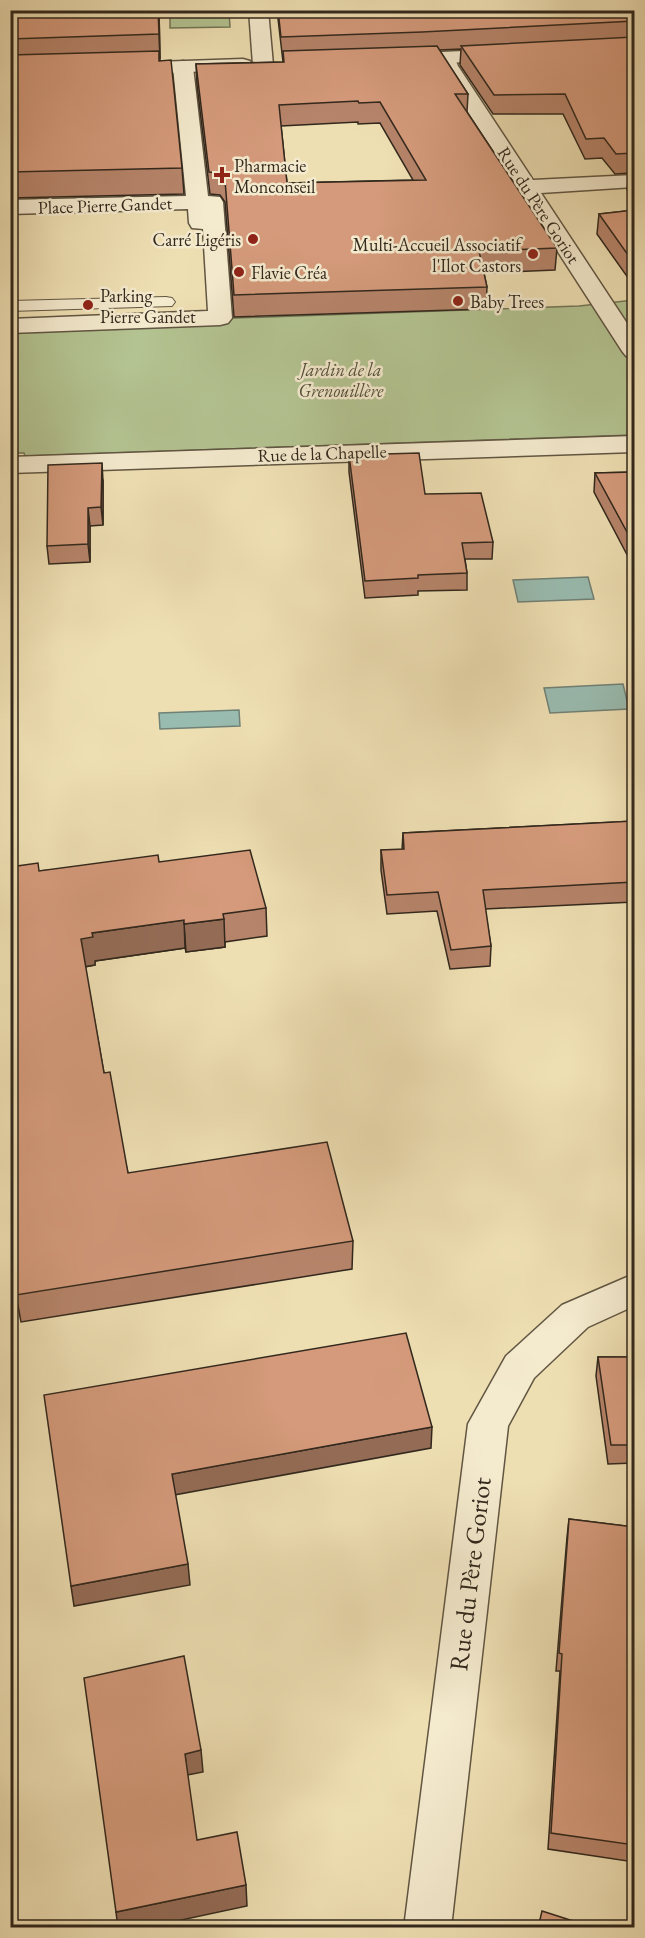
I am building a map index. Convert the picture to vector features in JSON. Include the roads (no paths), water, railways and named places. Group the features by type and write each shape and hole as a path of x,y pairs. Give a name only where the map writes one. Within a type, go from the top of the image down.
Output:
{"street":[{"path":"258,10 264,65"},
{"path":"377,61 525,54"},
{"name":"Rue du Père Goriot","path":"446,58 448,66 634,351"},
{"path":"102,70 286,64"},
{"path":"183,67 199,202"},
{"path":"528,187 634,181"},
{"name":"Place Pierre Gandet","path":"10,207 212,202 220,318 205,309"},
{"path":"166,302 205,309"},
{"path":"10,326 205,309"},
{"name":"Rue de la Chapelle","path":"10,465 634,444"},
{"name":"Rue du Père Goriot","path":"427,1928 488,1424 520,1367 565,1325 575,1316 634,1289"}],"lane":[{"path":"10,306 166,302"}],"water":[{"path":"588,577 594,599 518,602 513,580"},
{"path":"623,684 629,709 550,713 544,688"},
{"path":"239,710 240,726 160,729 159,713"}],"place":[{"name":"Pharmacie Monconseil","path":"222,175"},
{"name":"Carré Ligéris","path":"253,239"},
{"name":"Multi-Accueil Associatif l'Ilot Castors","path":"533,254"},
{"name":"Flavie Créa","path":"239,272"},
{"name":"Baby Trees","path":"458,301"},
{"name":"Parking Pierre Gandet","path":"88,305"}],"park label":[{"name":"Jardin de la Grenouillère","path":"341,379"}]}
